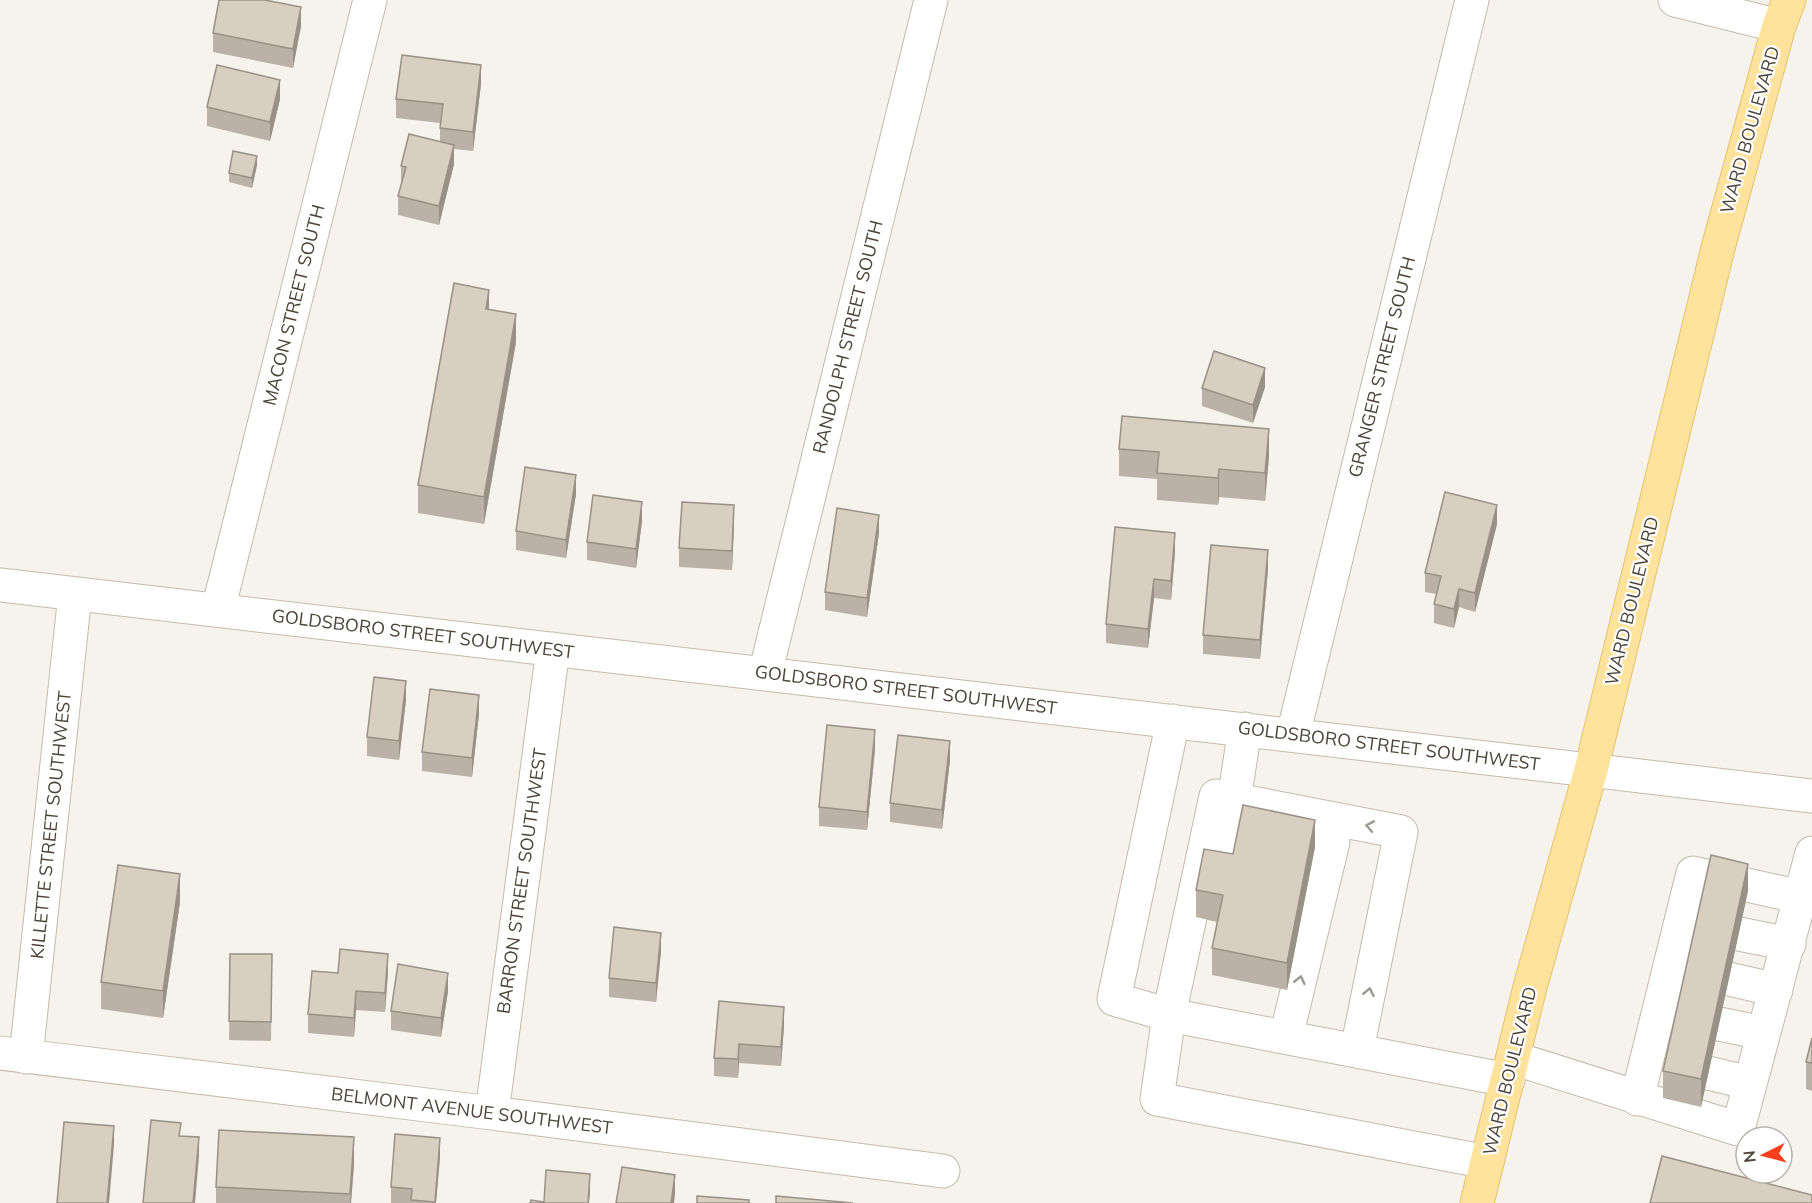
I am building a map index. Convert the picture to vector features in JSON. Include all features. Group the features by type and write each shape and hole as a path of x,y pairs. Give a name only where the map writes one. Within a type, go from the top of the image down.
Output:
{"main road":[{"name":"WARD BOULEVARD","path":"1477,1203 1530,987 1591,770 1718,248 1784,13"}],"street":[{"name":"MACON STREET SOUTH","path":"218,610 370,0"},
{"name":"RANDOLPH STREET SOUTH","path":"765,674 931,0"},
{"name":"GRANGER STREET SOUTH","path":"1293,735 1472,0"},
{"path":"1675,0 1784,13"},
{"name":"GOLDSBORO STREET SOUTHWEST","path":"0,585 1812,796"},
{"name":"KILLETTE STREET SOUTHWEST","path":"13,1055 75,594"},
{"name":"BARRON STREET SOUTHWEST","path":"492,1113 553,649"},
{"path":"1173,721 1113,999 1169,1015 1357,1050 1510,1069 1637,1099 1738,1129 1812,853"},
{"path":"1234,800 1245,729"},
{"path":"1357,1050 1401,832 1216,796 1169,1015 1157,1099 1487,1162"},
{"path":"1217,879 1226,834 1246,822 1333,842 1287,1037"},
{"path":"1637,1099 1659,1059 1691,923 1694,873 1801,897"},
{"path":"1177,978 1201,953 1210,920"},
{"path":"1739,933 1789,944"},
{"path":"1729,979 1776,990"},
{"path":"1719,1024 1763,1033"},
{"name":"BELMONT AVENUE SOUTHWEST","path":"13,1055 943,1171"},
{"path":"1708,1073 1750,1083"}],"building":[{"path":"219,0 265,0 301,7 293,49 213,33"},
{"path":"402,55 481,65 473,132 440,128 443,104 396,99"},
{"path":"217,65 280,80 270,122 207,107"},
{"path":"409,134 454,145 439,206 398,196 406,167 401,166"},
{"path":"233,151 257,156 252,178 229,173"},
{"path":"454,283 489,290 486,309 516,314 484,497 418,485"},
{"path":"1214,351 1265,368 1253,405 1202,388"},
{"path":"1122,416 1269,429 1265,473 1219,469 1218,478 1157,473 1159,452 1119,449"},
{"path":"525,467 576,475 566,540 516,531"},
{"path":"1445,492 1497,505 1475,593 1459,589 1454,609 1434,604 1441,576 1425,573"},
{"path":"593,495 642,502 636,549 587,542"},
{"path":"682,502 734,505 732,551 679,548"},
{"path":"837,508 879,515 867,598 825,592"},
{"path":"1115,527 1175,533 1171,581 1154,579 1148,629 1106,624"},
{"path":"1211,545 1268,550 1260,640 1203,635"},
{"path":"374,677 406,681 399,741 367,737"},
{"path":"430,689 479,695 472,758 422,752"},
{"path":"827,725 875,730 867,812 819,807"},
{"path":"898,735 950,741 942,810 890,803"},
{"path":"1243,805 1315,820 1287,963 1212,948 1223,895 1196,890 1204,849 1233,854"},
{"path":"1711,855 1748,864 1701,1079 1663,1071"},
{"path":"118,865 180,874 163,991 101,982"},
{"path":"614,927 661,933 656,983 609,978"},
{"path":"340,949 388,954 385,993 356,991 354,1018 308,1014 312,971 338,973"},
{"path":"230,954 272,954 271,1022 229,1021"},
{"path":"398,964 448,973 441,1018 391,1011"},
{"path":"719,1001 784,1007 781,1047 739,1044 738,1059 714,1058"},
{"path":"1812,1038 1812,1063 1806,1062"},
{"path":"151,1120 181,1123 179,1136 199,1137 193,1203 143,1203"},
{"path":"64,1122 114,1126 107,1203 57,1203"},
{"path":"219,1130 354,1137 350,1194 216,1187"},
{"path":"395,1134 440,1138 435,1202 411,1200 412,1189 391,1187"},
{"path":"1662,1156 1734,1175 1734,1185 1774,1185 1812,1195 1812,1203 1650,1203"},
{"path":"622,1167 675,1175 671,1203 616,1203"},
{"path":"546,1170 590,1174 588,1203 530,1203 531,1200 544,1202"},
{"path":"697,1196 749,1200 749,1203 697,1203"},
{"path":"776,1196 853,1203 776,1203"}]}
